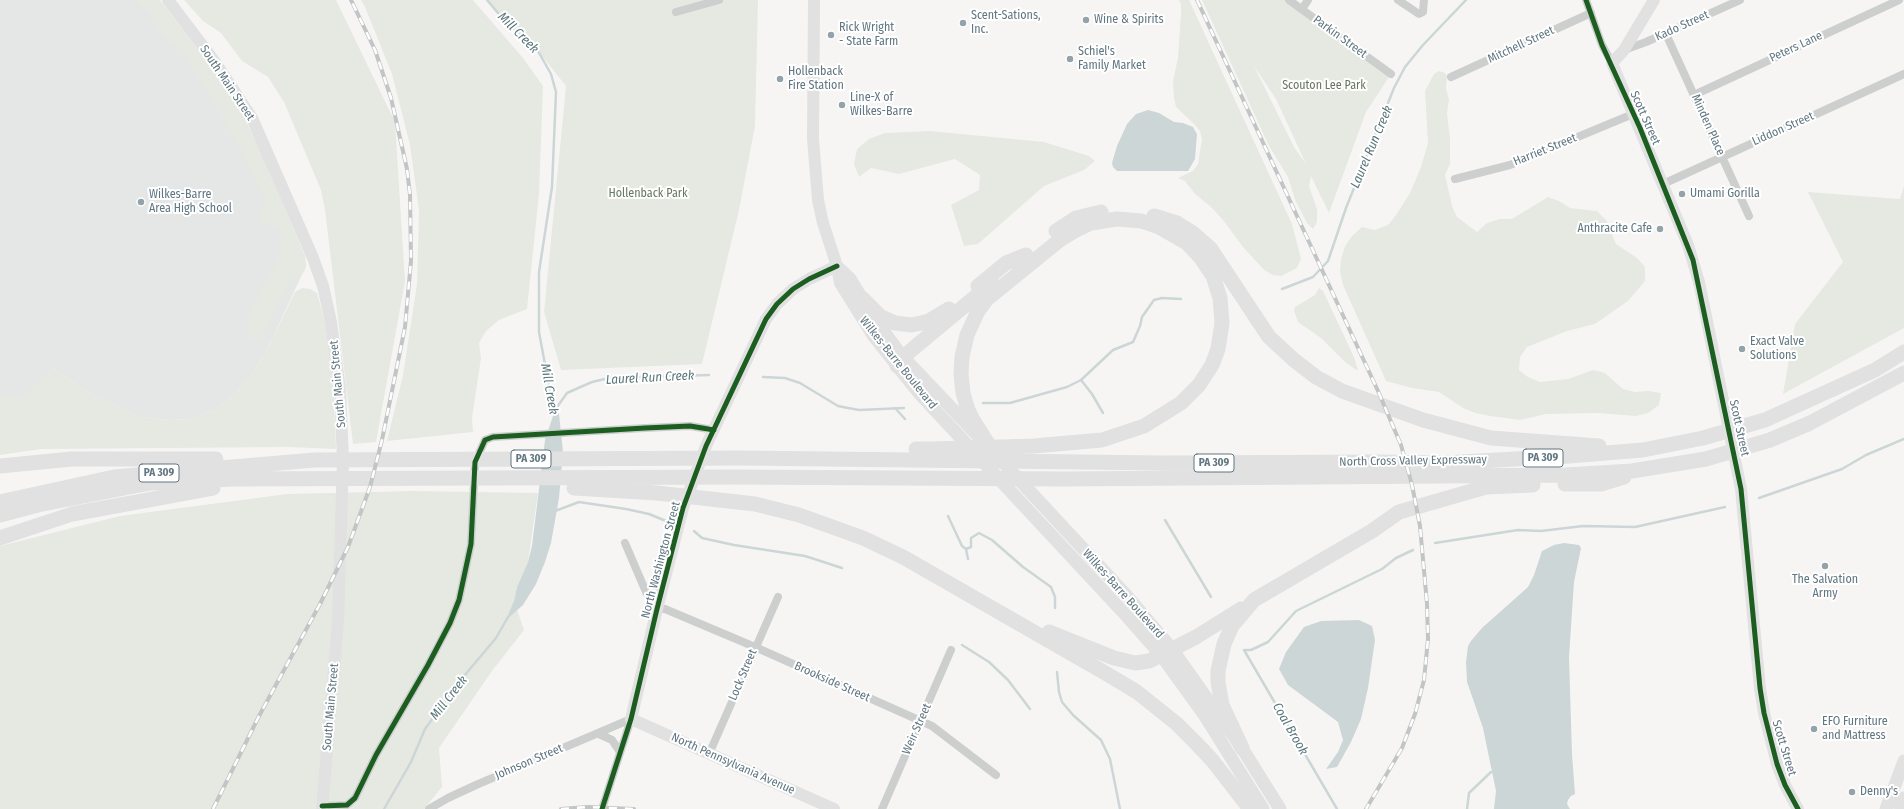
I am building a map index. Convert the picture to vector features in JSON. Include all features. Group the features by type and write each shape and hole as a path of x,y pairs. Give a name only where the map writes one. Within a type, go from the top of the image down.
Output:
{"highway":[{"path":"903,362 1026,255 1066,224 1076,218 1093,213 1120,211 1142,212 1177,223 1193,233 1210,248 1263,328 1284,352 1316,377 1352,395 1423,420 1491,438 1643,450"},
{"path":"903,362 1068,234 1091,223 1113,220 1134,220 1149,223 1180,238 1187,243 1201,258 1213,276 1217,287 1220,298 1222,323 1218,349 1204,379 1187,398 1151,423 1116,436 1086,443 933,454"},
{"path":"862,298 881,317 895,323 912,325 920,324 941,314 958,302 1006,263 1026,255"},
{"path":"987,298 978,311 967,335 962,357 961,374 963,393 968,410 994,453"},
{"name":"North Cross Valley Expressway","path":"445,480 733,477 1063,479 1379,477 1568,456 1643,450 1703,438 1765,420 1876,370 1904,352"},
{"name":"North Cross Valley Expressway","path":"933,454 1046,462 1381,462 1443,470 1565,475 1632,471 1706,459 1770,440 1810,423 1904,373"},
{"name":"PA 309","path":"0,502 114,477 318,460 758,459 933,454"},
{"path":"0,466 72,459 318,460"},
{"path":"947,583 1044,629 1119,660 1135,663 1149,661 1196,637 1254,600 1372,531 1399,512 1486,487 1601,484 1664,466"},
{"name":"PA 309","path":"0,515 38,504 150,483 233,479 445,480"},
{"path":"0,538 80,513 220,487 316,479"},
{"path":"445,480 657,493 726,499 755,504 791,513 836,527 863,538 902,557 1137,692 1177,724 1196,742 1250,809"},
{"path":"1242,748 1222,705 1218,671 1224,644 1232,626 1254,600"}],"main road":[{"name":"Wilkes-Barre Boulevard","path":"903,362 994,453 1127,596 1166,652 1263,809"},
{"name":"Wilkes-Barre Boulevard","path":"903,362 919,393 1166,652 1242,748 1280,809"},
{"path":"1886,809 1904,761"},
{"path":"1900,809 1904,798"}],"street":[{"name":"South Main Street","path":"168,0 214,62 252,118 313,258 323,286 331,322 340,389 343,460 336,648 322,808"},
{"path":"676,12 720,0"},
{"path":"814,0 813,139 815,169 823,223 837,266"},
{"name":"Parkin Street","path":"1289,0 1391,74"},
{"path":"1302,9 1308,0"},
{"path":"1398,0 1414,12 1422,14 1424,0"},
{"path":"1586,0 1602,45 1612,63 1624,50 1654,0"},
{"name":"Kado Street","path":"1624,50 1666,34 1740,0"},
{"name":"Peters Lane","path":"1694,95 1899,0"},
{"name":"Mitchell Street","path":"1451,78 1591,13"},
{"name":"Minden Place","path":"1666,34 1749,216"},
{"name":"Scott Street","path":"1612,63 1688,245 1699,284 1741,489 1760,688 1764,713 1777,764 1785,785 1798,809"},
{"name":"Liddon Street","path":"1663,184 1904,74"},
{"name":"Harriet Street","path":"1455,179 1510,165 1633,114"},
{"name":"Wilkes-Barre Boulevard","path":"837,266 850,278 903,362"},
{"name":"Wilkes-Barre Boulevard","path":"837,266 840,284 856,312 873,336 903,362"},
{"name":"North Washington Street","path":"602,809 631,719 683,508 714,430 761,329 772,311 793,289 809,279 837,266"},
{"path":"322,808 347,805 355,798 376,755 428,665 450,623 459,600 472,544 475,462 485,440 493,436 690,426 714,430"},
{"name":"North Washington Street","path":"626,543 646,592 657,609"},
{"name":"Lock Street","path":"709,754 778,597"},
{"name":"Brookside Street","path":"657,609 665,609 755,647 932,726 996,775"},
{"name":"Weir Street","path":"882,809 951,650"},
{"name":"Johnson Street","path":"429,809 462,791 599,734 631,719"},
{"name":"North Pennsylvania Avenue","path":"631,719 834,809"},
{"path":"599,734 612,740 620,752"}],"shaded area":[{"name":"Wilkes-Barre Area High School","path":"0,0 160,0 305,256 306,266 267,350 253,372 235,395 215,410 190,419 169,420 142,417 93,396 54,369 22,398 0,397"},
{"path":"1148,110 1159,113 1174,122 1183,123 1193,127 1197,134 1195,159 1188,171 1117,171 1113,167 1112,163 1117,146 1127,124 1136,114"},
{"path":"555,410 559,414 563,452 559,498 551,543 536,584 523,605 506,620 514,601 517,587 528,562 532,546 545,440"},
{"path":"1564,543 1579,545 1581,548 1574,582 1569,657 1572,754 1575,794 1568,800 1567,804 1570,809 1494,809 1496,791 1483,728 1467,682 1466,662 1468,646 1482,628 1528,587 1534,575 1542,551 1554,545"},
{"path":"1359,620 1372,626 1375,640 1368,688 1361,719 1351,742 1337,767 1326,769 1338,752 1343,740 1338,722 1288,685 1279,669 1286,652 1304,627 1321,621"}],"green space":[{"path":"137,0 160,0 223,82 241,111 259,148 305,256 306,266 304,272 291,281 284,292 261,340 252,339 247,333 248,319 253,303 279,259 281,234 276,226 263,224 258,212 266,201 222,116 182,51 160,33 149,12 140,5"},
{"path":"184,0 336,0 395,122 405,281 376,442 353,444 325,210 321,190 284,102 268,77 242,61 221,33 203,21"},
{"path":"361,0 473,0 523,58 543,86 539,194 527,309 499,320 486,331 479,343 481,358 472,418 473,432 387,441 403,375 417,284 419,210 410,145 392,74"},
{"name":"Hollenback Park","path":"486,0 758,0 755,126 739,210 702,364 561,370 544,312 566,86 538,51 503,19"},
{"path":"1179,0 1189,0 1292,224 1301,259 1297,268 1281,276 1273,275 1264,270 1243,247 1223,220 1210,206 1195,194 1185,181 1178,178 1193,171 1198,164 1202,139 1200,131 1176,107 1174,99 1173,82 1178,57 1181,13 1181,5"},
{"name":"Scouton Lee Park","path":"1202,0 1286,0 1391,74 1366,112 1329,213 1311,176 1309,186 1317,209 1317,222 1313,229 1307,223 1295,200 1288,177 1269,146","holes":["1254,66 1276,99 1306,164 1294,147"]},
{"path":"1439,71 1445,73 1447,76 1446,88 1449,100 1447,113 1450,139 1450,164 1445,175 1452,206 1457,217 1477,232 1487,223 1500,219 1512,219 1548,197 1559,201 1570,208 1597,211 1606,220 1616,244 1637,258 1645,267 1645,281 1628,301 1595,324 1567,331 1527,347 1520,357 1519,370 1528,377 1540,382 1568,379 1593,370 1605,373 1623,389 1635,392 1648,391 1661,393 1659,405 1648,413 1636,416 1598,413 1546,414 1520,420 1475,413 1463,408 1439,392 1412,388 1386,381 1343,285 1340,272 1341,259 1345,246 1352,236 1362,227 1375,230 1388,225 1410,193 1421,167 1428,143 1425,91 1434,74"},
{"path":"930,131 1044,142 1089,156 1095,161 1084,170 1044,186 978,244 964,246 951,205 979,190 980,175 955,159 899,174 871,168 859,177 854,164 857,149 869,139 885,133"},
{"path":"1904,186 1904,328 1783,394 1795,324 1843,262 1808,192 1900,199"},
{"path":"302,288 310,289 317,293 327,329 333,376 336,449 288,447 41,449 0,455 0,397 22,397 54,369 93,396 142,417 169,420 190,419 215,410 235,395 253,372 267,350 295,292"},
{"path":"1319,288 1323,291 1354,357 1358,371 1345,362 1321,338 1298,322 1294,311 1295,307 1315,295"},
{"path":"414,491 538,493 528,562 517,587 514,601 524,630 492,671 439,748 442,787 424,809 0,809 0,546 120,516 287,494"}],"waterway":[{"name":"Mill Creek","path":"487,0 503,19 538,51 551,74 556,92 552,187 539,272 539,332 549,386 550,403 555,410 554,414"},
{"name":"Laurel Run Creek","path":"1282,289 1313,277 1328,261 1346,208 1394,88 1405,67 1423,45 1466,0"},
{"name":"Laurel Run Creek","path":"983,403 1010,403 1067,387 1081,380 1113,350 1133,342 1142,317 1154,300 1162,298 1181,299"},
{"name":"Laurel Run Creek","path":"555,410 567,393 592,382 609,378 709,375"},
{"name":"Laurel Run Creek","path":"763,377 785,378 800,383 838,406 859,410 904,408"},
{"name":"Coal Brook","path":"1081,380 1092,394 1103,413"},
{"path":"895,408 905,419"},
{"path":"1759,498 1842,469 1866,455 1904,439"},
{"path":"555,511 579,502 649,514 666,521"},
{"path":"1435,543 1518,530 1541,531 1583,526 1635,527 1725,507"},
{"path":"948,516 962,546 966,549 971,547 971,538 979,533 992,540 1023,567 1051,587 1055,597 1055,608"},
{"name":"Coal Brook","path":"1165,520 1211,597"},
{"path":"694,531 702,538 734,545 805,556 842,568"},
{"path":"966,549 968,559"},
{"path":"1244,650 1251,650 1268,642 1296,611 1382,569 1396,558 1413,550"},
{"name":"Mill Creek","path":"384,809 411,762 425,729 459,682 496,638 508,617"},
{"path":"962,645 989,662 1008,680 1030,709"},
{"name":"Coal Brook","path":"1244,650 1337,809"},
{"path":"1057,672 1059,692 1062,702 1073,715 1101,740 1110,759 1120,809"},
{"path":"1467,809 1469,793 1491,772"}],"railway":[{"path":"213,809 259,716 320,604 348,547 370,487 382,440 405,327 411,261 410,195 407,169 391,98 375,50 351,0"},
{"path":"1197,0 1378,391 1401,445 1412,485 1420,526 1427,604 1428,639 1424,680 1415,714 1402,748 1366,809"},
{"path":"561,809 588,807 634,809"}],"cycle path":[{"path":"1586,0 1602,45 1640,128 1693,260 1741,489 1760,688 1764,713 1777,764 1785,785 1798,809"},
{"path":"602,809 631,719 683,508 706,446 766,319 777,304 793,289 809,279 837,266"},
{"path":"322,806 347,805 355,798 376,755 428,665 450,623 459,600 471,544 475,462 485,440 493,437 690,426 714,430"}],"place":[{"name":"Wine & Spirits","path":"1086,20"},
{"name":"Scent-Sations, Inc.","path":"963,23"},
{"name":"Rick Wright - State Farm","path":"831,35"},
{"name":"Schiel's Family Market","path":"1070,59"},
{"name":"Hollenback Fire Station","path":"780,79"},
{"name":"Line-X of Wilkes-Barre","path":"842,105"},
{"name":"Umami Gorilla","path":"1682,194"},
{"name":"Wilkes-Barre Area High School","path":"141,202"},
{"name":"Anthracite Cafe","path":"1660,229"},
{"name":"Exact Valve Solutions","path":"1742,349"},
{"name":"The Salvation Army","path":"1825,566"},
{"name":"EFO Furniture and Mattress","path":"1814,729"},
{"name":"Denny's","path":"1852,792"}]}
